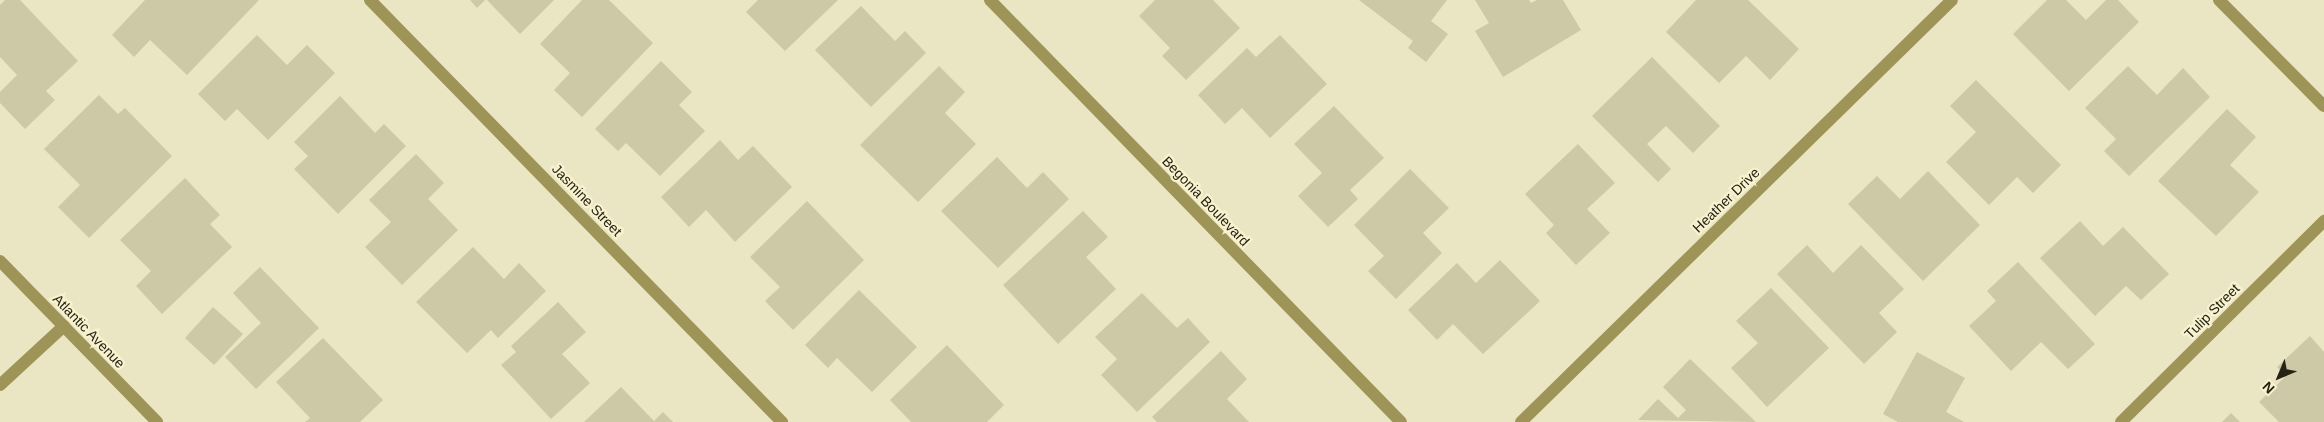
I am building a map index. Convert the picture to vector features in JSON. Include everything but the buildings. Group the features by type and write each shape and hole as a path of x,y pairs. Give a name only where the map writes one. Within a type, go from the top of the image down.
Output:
{"street":[{"name":"Jasmine Street","path":"370,0 782,422"},
{"name":"Begonia Boulevard","path":"990,0 1401,422"},
{"name":"Heather Drive","path":"1521,422 1952,0"},
{"path":"2219,0 2324,106"},
{"name":"Tulip Street","path":"2121,422 2324,221"},
{"name":"Atlantic Avenue","path":"0,261 157,422"},
{"path":"0,385 64,326"}]}
